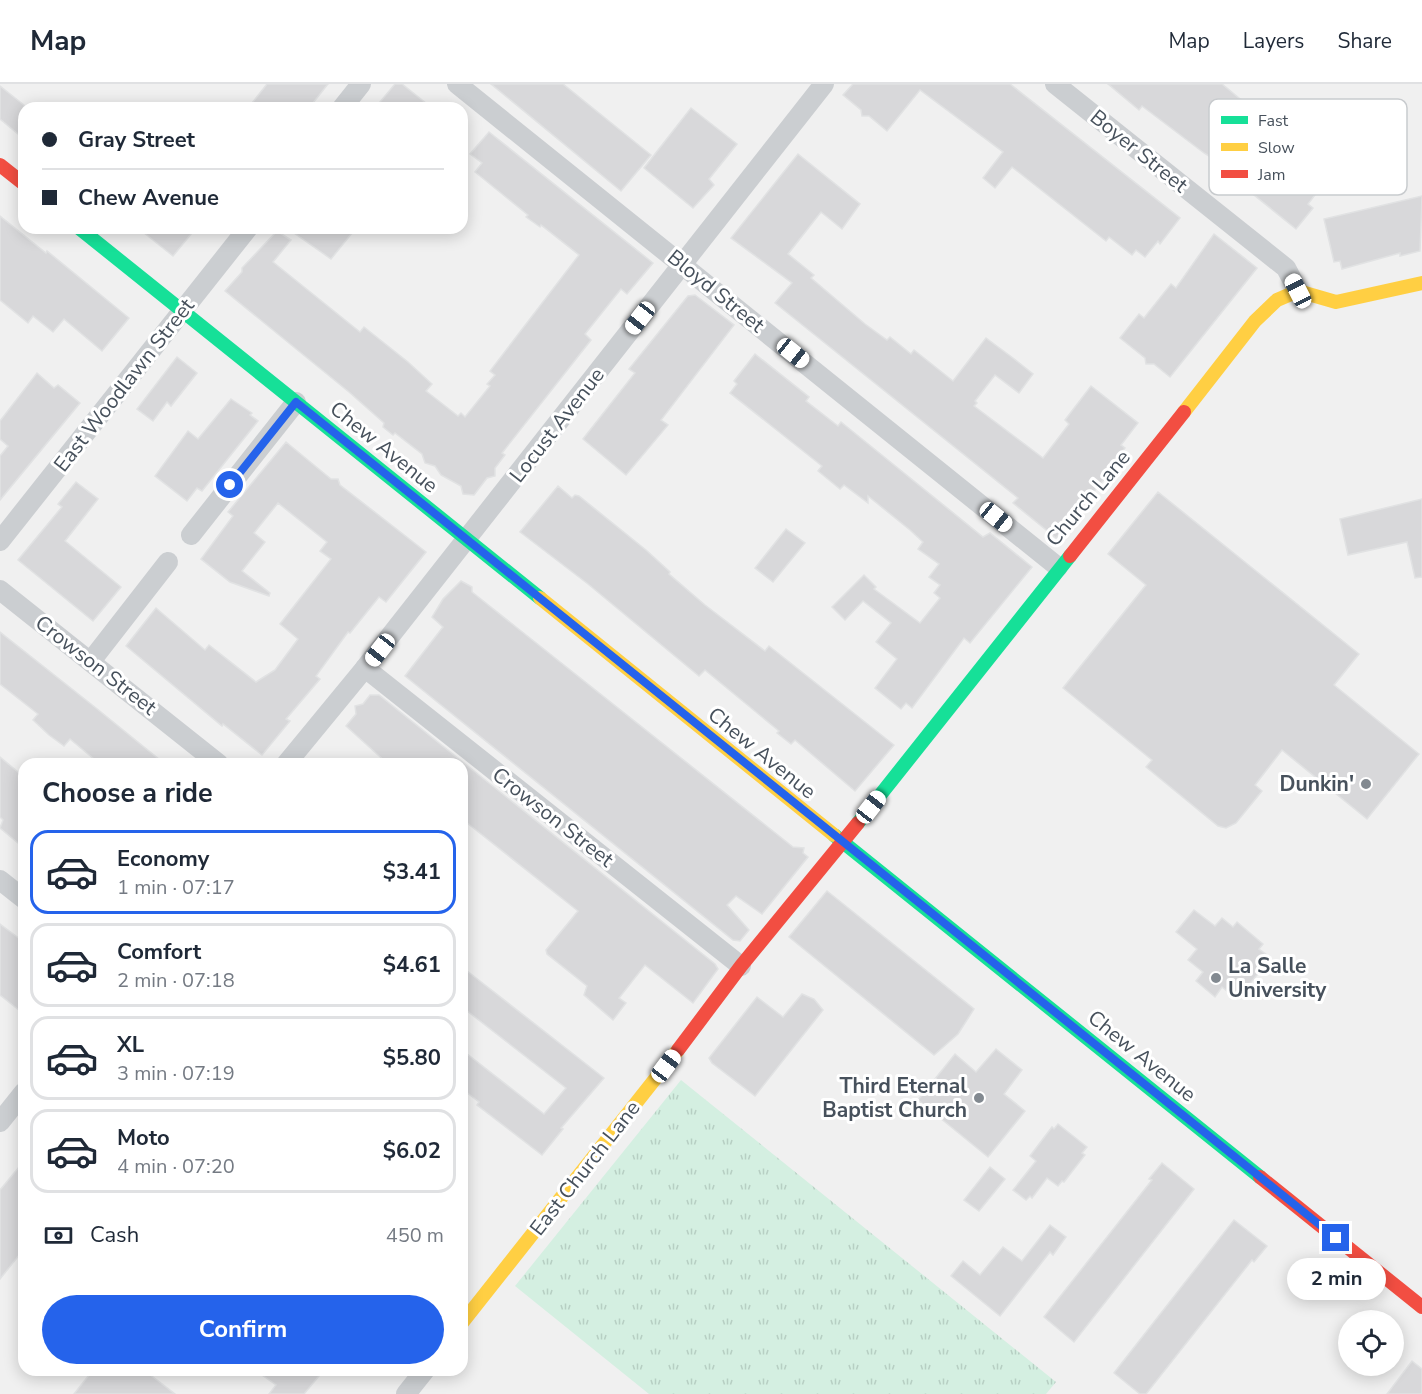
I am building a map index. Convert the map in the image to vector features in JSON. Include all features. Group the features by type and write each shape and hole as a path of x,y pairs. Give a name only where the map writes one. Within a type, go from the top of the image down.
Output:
{"street":[{"path":"347,102 361,84"},
{"name":"Bloyd Street","path":"458,84 1058,567"},
{"name":"Locust Avenue","path":"291,758 365,668 824,84"},
{"name":"Boyer Street","path":"1055,84 1286,268 1298,291"},
{"path":"0,165 18,179"},
{"name":"Chew Avenue","path":"87,234 842,844 1422,1307"},
{"name":"East Woodlawn Street","path":"0,541 243,234"},
{"path":"1298,291 1336,302 1422,284"},
{"name":"Church Lane","path":"842,844 1058,567 1143,465 1255,321 1277,300 1298,291"},
{"path":"191,535 296,402"},
{"path":"91,661 168,562"},
{"name":"Crowson Street","path":"0,590 212,758"},
{"name":"Crowson Street","path":"365,668 741,966"},
{"name":"East Church Lane","path":"468,1315 666,1066 741,966 842,844"},
{"path":"0,880 18,894"},
{"path":"0,1122 18,1100"},
{"path":"406,1394 420,1376"}],"green space":[{"path":"681,1080 1056,1382 1046,1394 649,1394 515,1286"}],"building":[{"path":"267,84 328,84 314,102 253,102"},
{"path":"395,84 402,84 424,102 380,102"},
{"path":"491,84 563,84 651,155 621,191"},
{"path":"853,84 1010,84 1180,218 1160,244 1158,241 1145,257 1136,250 1132,255 1109,237 1106,241 1012,167 995,188 983,178 1003,152 920,90 887,131 869,116 862,116 861,110 843,95"},
{"path":"1108,84 1222,84 1240,99 1209,99 1209,156 1142,106 1139,110"},
{"path":"0,86 20,102 18,102 18,134 0,119"},
{"path":"691,108 737,144 709,179 714,185 693,208 644,168"},
{"path":"489,132 653,263 627,294 621,289 585,334 591,340 502,453 505,455 495,468 495,476 487,478 474,495 463,494 461,486 441,475 435,466 425,463 422,454 395,433 393,435 383,427 384,423 349,392 225,291 242,272 242,268 274,234 282,234 291,240 273,262 360,332 364,327 408,362 432,384 426,391 458,416 461,413 465,417 490,386 487,384 495,375 490,371 579,255 541,225 540,227 526,217 528,215 475,172 482,163 470,154"},
{"path":"798,154 860,204 842,229 821,212 788,254 814,275 811,278 865,324 887,340 890,337 911,354 914,350 953,381 986,338 1013,358 1033,374 1019,393 995,375 975,401 977,403 974,406 1043,458 1069,424 1065,420 1091,386 1138,423 1121,445 1125,448 1111,466 1113,468 1056,538 1013,503 1018,498 775,303 792,283 731,238"},
{"path":"1254,195 1315,195 1308,204 1313,208 1296,229"},
{"path":"1422,196 1420,251 1400,256 1400,253 1342,269 1340,261 1334,262 1324,219"},
{"path":"0,216 18,230 18,234 22,234 46,253 47,251 129,318 102,351 64,319 53,332 33,316 28,323 0,300"},
{"path":"146,234 191,234 173,256"},
{"path":"296,234 351,234 331,259"},
{"path":"1214,234 1257,268 1170,377 1154,364 1146,364 1145,358 1120,338 1139,314 1144,318 1171,284 1176,288"},
{"path":"695,295 734,325 661,420 668,425 626,475 583,439 635,373 629,369 688,296"},
{"path":"755,354 809,397 806,401 838,426 841,422 983,537 990,533 1032,567 970,643 964,638 912,708 906,703 901,709 875,688 897,659 876,642 891,623 863,601 845,620 832,607 864,575 876,587 874,589 920,623 940,598 934,593 940,585 929,577 939,564 918,549 923,542 910,530 868,496 868,503 844,485 840,489 818,471 822,466 730,393 737,384 734,381"},
{"path":"177,357 197,373 171,406 167,402 153,421 137,409"},
{"path":"37,373 54,388 58,385 80,403 0,500 0,456 8,446 0,439 0,421"},
{"path":"231,399 252,413 250,415 258,421 202,491 197,488 187,501 155,476 188,431 198,439"},
{"path":"286,442 331,479 338,479 340,485 426,552 386,602 379,597 350,633 348,632 316,676 320,679 286,719 290,721 262,755 223,724 222,726 126,646 156,608 205,650 209,645 256,682 275,670 298,639 280,624 331,559 320,551 327,542 278,503 254,533 265,542 242,571 270,593 269,596 230,582 201,559 233,516 228,512"},
{"path":"76,482 98,499 65,541 121,587 93,621 18,560 62,507 58,504"},
{"path":"558,486 572,498 575,495 579,496 646,550 670,572 669,574 705,605 765,651 769,646 894,745 855,791 795,740 791,744 777,733 779,731 705,670 699,676 588,584 520,532"},
{"path":"1158,492 1359,654 1334,685 1419,754 1367,819 1282,750 1255,785 1262,791 1236,823 1226,828 1218,826 1146,767 1152,760 1063,688 1146,585 1108,554"},
{"path":"1422,499 1422,577 1415,578 1407,542 1348,555 1340,519"},
{"path":"786,529 805,543 773,582 755,568"},
{"path":"461,581 472,587 472,592 793,847 804,848 803,853 808,857 762,914 736,896 727,905 749,930 740,941 733,940 405,676 443,627 432,617 443,599"},
{"path":"0,632 158,758 93,758 70,739 64,746 33,720 38,714 0,684"},
{"path":"370,695 379,695 458,758 381,758 346,726 356,714 355,706 363,704"},
{"path":"0,757 18,772 18,843 0,828 3,820 0,817"},
{"path":"468,766 715,964 718,969 693,1003 645,965 619,998 626,1003 613,1020 584,995 587,986 547,954 546,950 578,911 468,824"},
{"path":"827,891 974,1009 958,1034 934,1055 789,937"},
{"path":"1194,910 1215,926 1222,918 1233,927 1237,922 1263,944 1259,949 1271,958 1237,999 1222,987 1215,997 1196,981 1203,972 1188,960 1197,949 1176,932"},
{"path":"0,924 18,938 18,1009 0,995"},
{"path":"468,972 604,1078 561,1128 563,1129 542,1155 477,1105 479,1102 468,1094 468,1055 544,1114 566,1088 468,1012"},
{"path":"802,994 814,999 823,1010 755,1096 712,1063 709,1058 757,997 783,1017"},
{"path":"996,1049 1022,1070 1004,1094 1025,1111 988,1157 918,1100 955,1054 976,1072"},
{"path":"1058,1124 1087,1147 1082,1153 1085,1155 1064,1182 1062,1181 1058,1186 1047,1178 1032,1198 1030,1196 1026,1200 1013,1190 1036,1161 1030,1156 1052,1127 1054,1129"},
{"path":"1162,1163 1194,1189 1074,1342 1044,1317 1152,1180 1149,1179"},
{"path":"990,1167 1005,1179 979,1211 964,1200"},
{"path":"18,1168 18,1256 0,1279 0,1190"},
{"path":"1234,1220 1267,1246 1254,1262 1252,1260 1146,1394 1140,1394 1114,1373"},
{"path":"1050,1225 1066,1237 1053,1255 1050,1252 1000,1316 951,1276 963,1261 980,1275 1003,1247 1022,1261"},
{"path":"1412,1361 1422,1369 1422,1394 1387,1394 1401,1376 1404,1376 1404,1372"},
{"path":"88,1376 152,1376 175,1394 74,1394"},
{"path":"263,1376 319,1376 304,1394 269,1394 276,1385"}],"traffic: fast":[{"path":"86,234 540,598"},
{"path":"858,823 1070,556"},
{"path":"834,835 1260,1177"}],"traffic: slow":[{"path":"1184,412 1255,321 1277,300 1298,291 1336,302 1422,283"},
{"path":"540,598 834,835"},
{"path":"468,1315 678,1050"}],"traffic: jam":[{"path":"0,165 18,179"},
{"path":"1070,556 1184,412"},
{"path":"678,1050 741,966 858,823"},
{"path":"1260,1177 1422,1307"}],"place":[{"name":"Dunkin'","path":"1366,784"},
{"name":"La Salle University","path":"1216,978"},
{"name":"Third Eternal Baptist Church","path":"979,1098"}],"route":[{"path":"230,485 296,402 842,844 1336,1238"}]}
